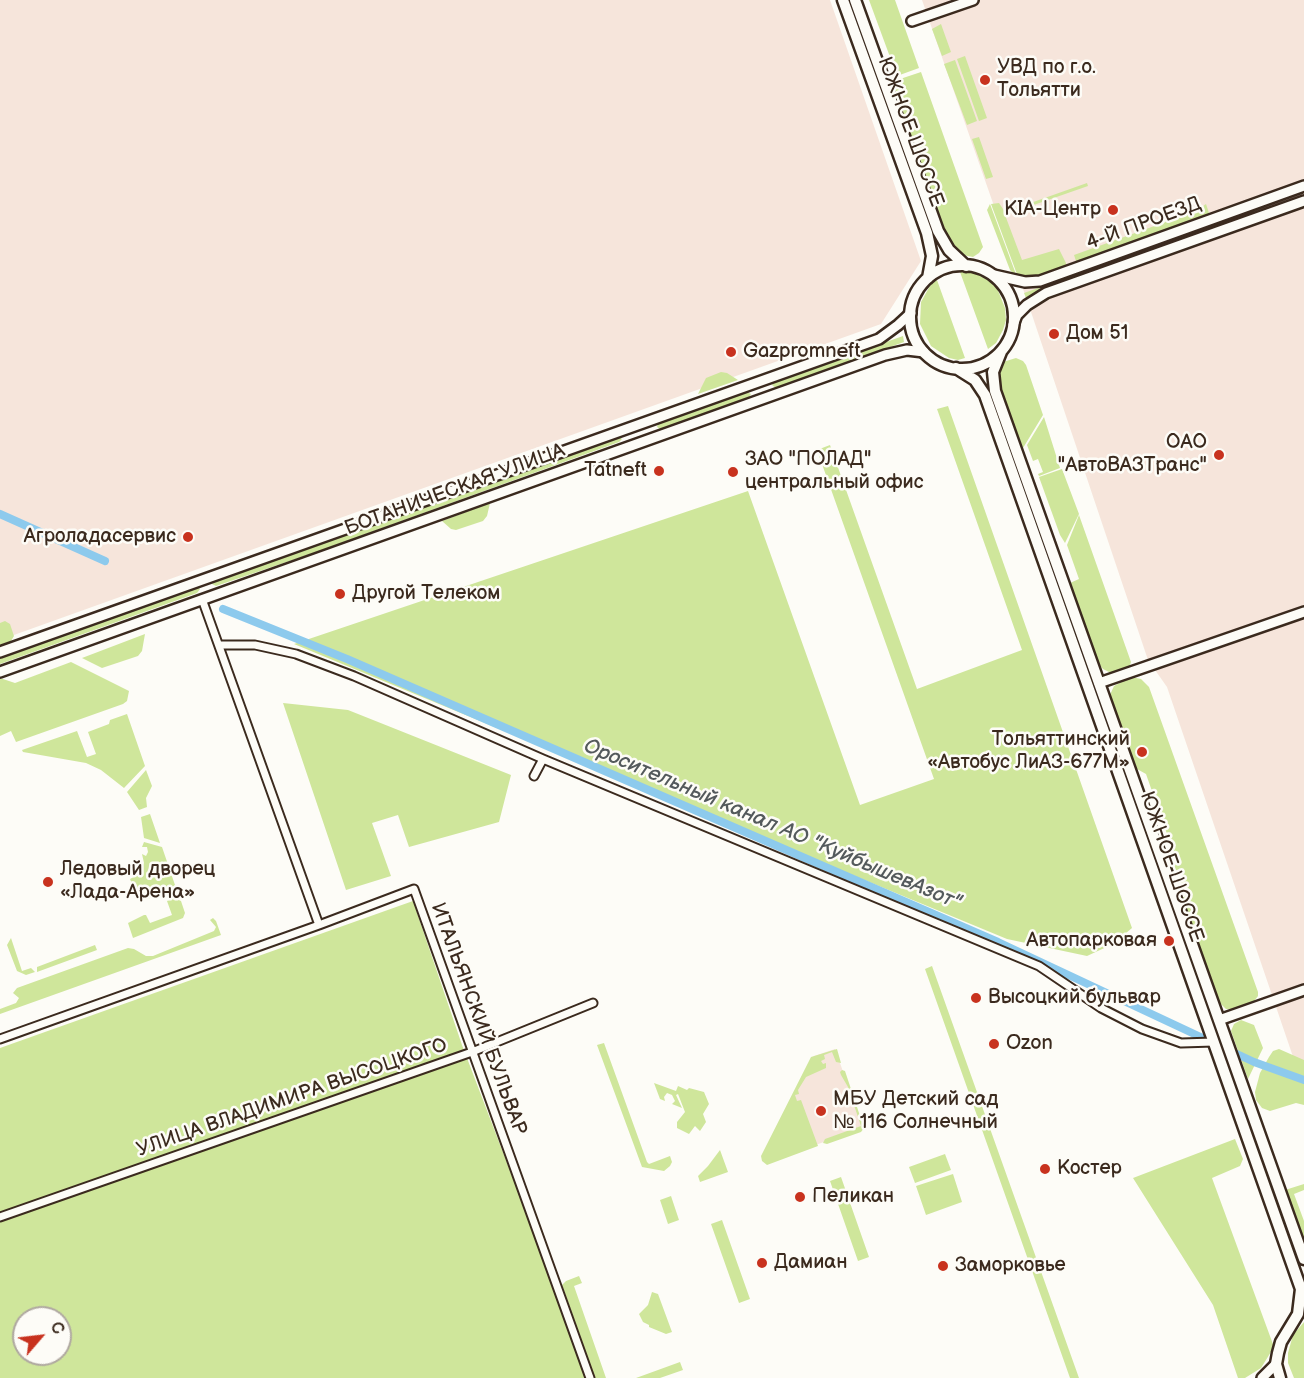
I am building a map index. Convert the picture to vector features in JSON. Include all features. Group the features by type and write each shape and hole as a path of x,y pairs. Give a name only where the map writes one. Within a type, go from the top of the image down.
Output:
{"main road":[{"name":"ЮЖНОЕ ШОССЕ","path":"843,0 927,233 932,256 928,278"},
{"name":"ЮЖНОЕ ШОССЕ","path":"855,0 938,231 949,250 966,266"},
{"path":"912,21 973,0"},
{"name":"4-Й ПРОЕЗД","path":"994,275 1025,282 1040,281 1304,186"},
{"name":"4-Й ПРОЕЗД","path":"1013,325 1017,315 1027,304 1046,294 1304,201"},
{"path":"966,266 981,268 994,275 1007,291 1011,300 1013,325 1008,342 1001,352 981,366 969,369 956,368 939,362 924,352 913,333 911,313 916,295 928,278 942,270 966,266"},
{"name":"БОТАНИЧЕСКАЯ УЛИЦА","path":"0,652 879,339 898,326 911,313"},
{"name":"БОТАНИЧЕСКАЯ УЛИЦА","path":"0,672 885,356 907,350 924,352"},
{"name":"ЮЖНОЕ ШОССЕ","path":"1001,352 993,372 995,391 1304,1259"},
{"name":"ЮЖНОЕ ШОССЕ","path":"956,368 975,380 985,395 1301,1289 1300,1308 1281,1341 1276,1364"},
{"path":"755,383 761,400"},
{"path":"639,424 645,441"},
{"path":"205,579 207,598"},
{"path":"1099,683 1304,612"},
{"path":"1219,1020 1304,990"},
{"path":"1293,1322 1304,1316"},
{"path":"1262,1378 1276,1364 1281,1378"}],"street":[{"path":"0,1039 320,925 219,645 207,598"},
{"path":"219,645 255,645 296,654 354,676 543,759 1039,966 1101,1008 1142,1029 1181,1043 1214,1042"},
{"path":"534,776 543,759"},
{"name":"ИТАЛЬЯНСКИЙ БУЛЬВАР","path":"320,925 414,889 590,1378"},
{"name":"УЛИЦА ВЛАДИМИРА ВЫСОЦКОГО","path":"0,1217 472,1052 593,1003"}],"shaded area":[{"path":"0,0 830,0 921,261 881,324 0,640"},
{"path":"922,0 1304,0 1304,1089 1167,687 1148,660 1030,309"},
{"name":"МБУ Детский сад № 116 Солнечный","path":"835,1049 863,1128 768,1162 765,1154 803,1074 814,1056"}],"green space":[{"path":"869,0 895,0 919,68 897,76"},
{"path":"941,24 951,52 942,56 932,29"},
{"path":"965,56 987,118 979,121 957,59"},
{"path":"955,60 977,121 967,125 944,64"},
{"path":"921,72 983,247 973,257 958,254 946,238 891,82"},
{"path":"979,137 993,177 986,179 972,139"},
{"path":"1087,183 1088,186 1005,215 1022,260 1059,249 1066,263 1065,269 1039,279 1018,277 991,204 999,203 1005,212"},
{"path":"990,204 1017,277 1010,270 987,210"},
{"path":"1206,204 1210,216 1078,263 1076,261 1074,255 1196,211"},
{"path":"1252,212 1257,214 1254,217 1026,298 1024,293"},
{"path":"971,270 991,280 1005,308 1006,320 1003,330 996,343 988,349 960,272"},
{"path":"937,280 965,358 958,360 949,358 931,346 920,324 921,302 931,284"},
{"path":"903,336 904,342 776,388 772,385 774,382"},
{"path":"1016,358 1026,365 1043,415 1023,448 1001,391 999,377 999,370 1003,362"},
{"path":"721,372 738,380 698,394 706,378"},
{"path":"747,392 751,394 749,397 660,429 657,427 658,424"},
{"path":"948,406 1132,928 1113,944 1087,956 1007,939 294,644 748,491 860,805 934,779 817,450 830,445 917,689 1022,650 937,409"},
{"path":"1044,417 1060,468 1039,476 1038,474 1043,472 1038,459 1033,461 1027,445"},
{"path":"618,436 622,439 619,442 319,551 216,586 212,584 214,578 317,544"},
{"path":"1062,469 1079,514 1065,543 1039,477"},
{"path":"490,503 487,516 483,521 456,530 451,529 442,521"},
{"path":"1079,515 1131,662 1129,668 1113,674 1103,669 1098,663 1070,583 1079,579 1067,545"},
{"path":"197,586 200,589 197,593 0,664 0,656"},
{"path":"5,621 10,624 14,636 11,641 0,645 0,623"},
{"path":"145,634 142,651 138,656 102,668 82,658"},
{"path":"71,662 129,691 127,701 16,742 11,731 0,736 0,678 15,683"},
{"path":"1131,677 1141,679 1149,687 1258,992 1258,996 1251,1005 1238,1010 1226,1009 1219,1002 1182,898 1186,896 1173,862 1174,854 1146,774 1137,769 1133,762 1109,697 1114,686"},
{"path":"283,703 348,710 511,775 499,822 409,847 398,815 372,823 391,876 346,890"},
{"path":"127,714 145,766 124,788 101,770 86,763 22,750 77,731 87,757 96,754 88,732"},
{"path":"146,770 152,786 146,798 147,807 139,810 127,792"},
{"path":"150,814 160,843 144,838 141,817"},
{"path":"144,842 162,847 175,885 170,891 139,902 130,879 139,874 144,863 142,854 146,856 148,852 147,847 142,847"},
{"path":"174,898 181,901 185,913 183,918 133,938 128,923 144,915 150,923 172,915 167,901"},
{"path":"413,901 462,1045 586,1378 0,1378 0,1048"},
{"path":"213,918 221,935 0,1014 0,1009 16,1003 19,998 13,993 17,988 128,948 146,956 153,956 214,931 216,927 210,920"},
{"path":"11,938 22,971 31,968 35,972 26,975 17,971 7,945"},
{"path":"95,945 97,950 37,972 37,967"},
{"path":"932,966 1079,1378 1070,1378 925,969"},
{"path":"1241,1020 1254,1025 1263,1048 1248,1079 1231,1031 1234,1024"},
{"path":"604,1043 647,1162 649,1164 670,1156 672,1162 664,1171 642,1167 597,1045"},
{"path":"837,1049 841,1063 836,1062 832,1052 824,1055 825,1059 821,1061 823,1064 826,1063 826,1068 806,1077 798,1090 799,1094 795,1095 797,1101 801,1100 818,1146 767,1165 762,1161 761,1156 811,1057"},
{"path":"1279,1049 1304,1060 1304,1105 1296,1103 1270,1111 1262,1108 1256,1100 1255,1092 1260,1073 1273,1051"},
{"path":"842,1070 845,1071 864,1128 861,1132 827,1144 823,1143 825,1139 861,1126 848,1087 841,1075"},
{"path":"654,1083 676,1091 678,1086 687,1090 689,1088 704,1092 709,1104 703,1114 706,1122 700,1131 695,1126 689,1134 677,1128 677,1122 685,1112 678,1094 676,1095 682,1108 672,1104 675,1101 672,1095 667,1093 664,1097 665,1101 660,1099"},
{"path":"1235,1139 1243,1159 1240,1166 1212,1178 1274,1347 1261,1368 1245,1378 1238,1378 1213,1305 1133,1178"},
{"path":"720,1150 728,1172 700,1182 698,1176"},
{"path":"945,1154 951,1170 915,1183 909,1167"},
{"path":"953,1174 962,1202 926,1215 916,1186"},
{"path":"841,1177 869,1257 858,1261 830,1181"},
{"path":"1304,1184 1304,1190 1294,1194 1304,1221 1304,1244 1285,1190"},
{"path":"671,1196 679,1220 668,1224 660,1200"},
{"path":"722,1220 750,1299 739,1303 711,1224"},
{"path":"579,1276 582,1283 574,1286 606,1378 595,1378 562,1285"},
{"path":"652,1292 658,1294 672,1332 666,1334 649,1327 639,1314 648,1305"},
{"path":"1304,1322 1304,1378 1294,1378 1288,1363 1288,1353 1293,1335"},
{"path":"680,1362 683,1370 660,1378 636,1378"}],"waterway":[{"name":"Оросительный канал АО \"КуйбышевАзот\"","path":"0,514 105,561"},
{"name":"Оросительный канал АО \"КуйбышевАзот\"","path":"223,609 347,659 998,942 1254,1062 1304,1080"}],"place":[{"name":"УВД по г.о. Тольятти","path":"985,80"},
{"name":"KIA-Центр","path":"1113,210"},
{"name":"Дом 51","path":"1054,334"},
{"name":"Gazpromneft","path":"731,352"},
{"name":"ОАО \"АвтоВАЗТранс\"","path":"1219,455"},
{"name":"Tatneft","path":"659,471"},
{"name":"ЗАО \"ПОЛАД\" центральный офис","path":"733,472"},
{"name":"Агроладасервис","path":"188,537"},
{"name":"Другой Телеком","path":"340,594"},
{"name":"Тольяттинский «Автобус ЛиАЗ-677М»","path":"1142,752"},
{"name":"Ледовый дворец «Лада-Арена»","path":"48,882"},
{"name":"Автопарковая","path":"1169,941"},
{"name":"Высоцкий бульвар","path":"976,998"},
{"name":"Ozon","path":"994,1044"},
{"name":"МБУ Детский сад № 116 Солнечный","path":"821,1111"},
{"name":"Костер","path":"1045,1169"},
{"name":"Пеликан","path":"800,1197"},
{"name":"Дамиан","path":"762,1263"},
{"name":"Заморковье","path":"943,1266"}]}
